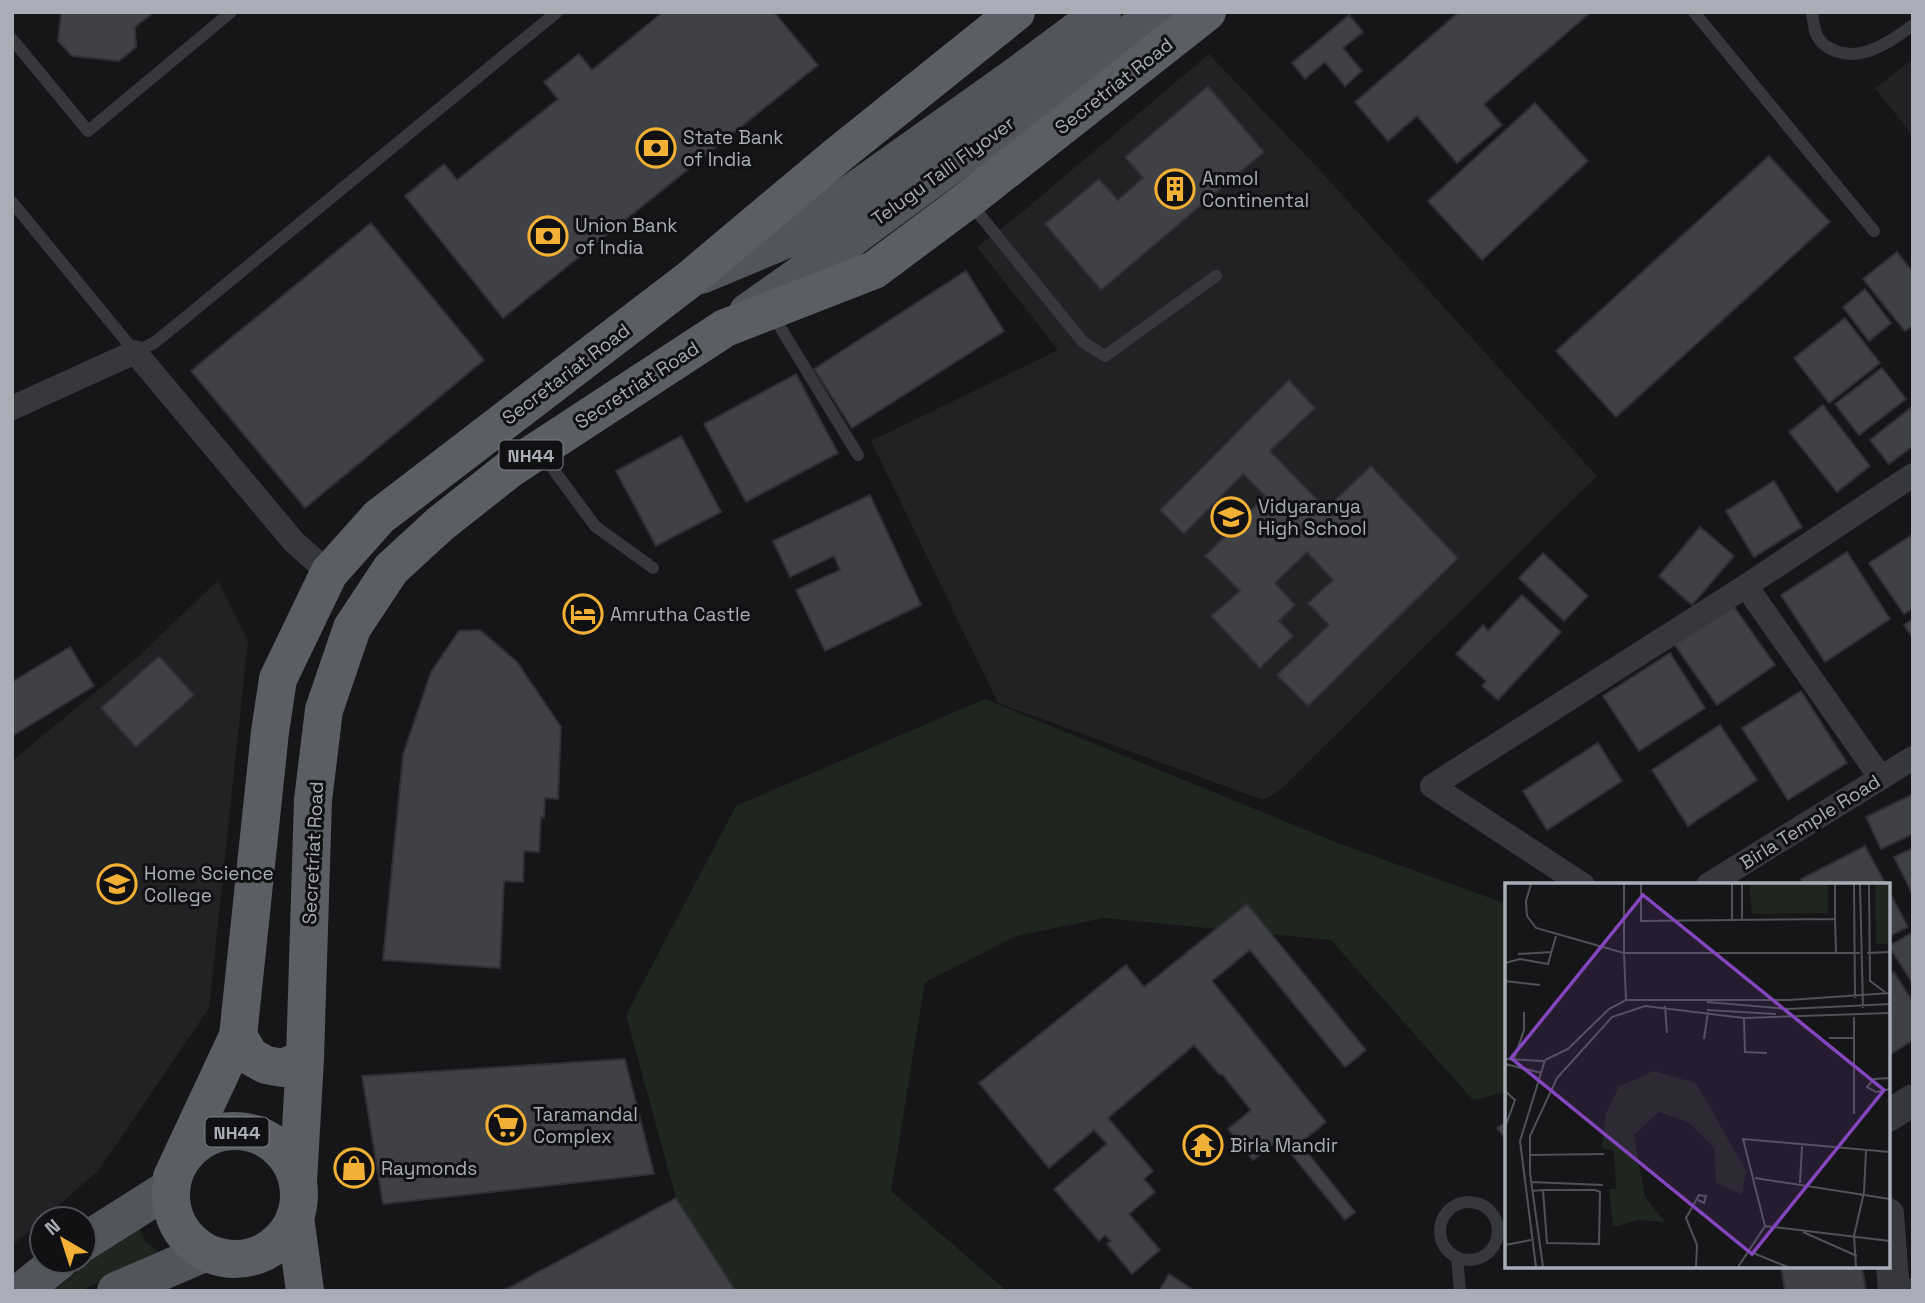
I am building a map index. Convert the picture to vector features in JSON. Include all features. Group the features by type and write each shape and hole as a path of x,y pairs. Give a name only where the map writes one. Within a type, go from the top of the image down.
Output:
{"highway":[{"name":"Secretariat Road","path":"238,1036 278,678 328,573 379,517 691,279 839,154 1016,12"},
{"name":"Secretriat Road","path":"296,1200 305,1058 313,800 324,710 352,628 391,569 440,524 510,468 725,328 874,270 968,200 1207,12"},
{"path":"238,1036 250,1056 266,1065 283,1068 305,1058"},
{"name":"NH44","path":"171,1182 238,1036"},
{"name":"NH44","path":"171,1182 184,1157 208,1137 230,1131 252,1133 275,1145 289,1162 296,1200 305,1291"},
{"path":"171,1182 175,1221 185,1237 204,1253 225,1259 248,1258 268,1250 284,1236 296,1200"},
{"path":"204,1253 220,1291"}],"main road":[{"name":"Telugu Talli Flyover","path":"691,279 787,239 1102,12"},
{"name":"Telugu Talli Flyover","path":"725,328 1159,12"},
{"path":"98,1232 171,1182"},
{"path":"116,1291 204,1253"},
{"path":"22,1291 42,1275"}],"street":[{"path":"12,408 135,352 294,542 328,573"},
{"path":"1580,883 1432,786 1746,586 1913,475"},
{"path":"1746,586 1881,778"},
{"name":"Birla Temple Road","path":"1711,883 1913,758"},
{"path":"1890,1115 1913,1100"},
{"path":"1890,1240 1894,1291"}],"lane":[{"path":"12,39 88,131 231,12"},
{"path":"12,202 135,352 154,343 556,12"},
{"path":"1694,12 1874,231"},
{"path":"1813,12 1816,33 1827,48 1839,52 1863,53 1892,40 1913,25"},
{"path":"968,200 1083,342 1105,356 1216,276"},
{"path":"770,311 858,455"},
{"path":"541,448 595,526 653,568"},
{"path":"1460,1203 1480,1204 1488,1209 1497,1224 1496,1242 1490,1250 1475,1259 1457,1258 1448,1252 1443,1244 1440,1224 1444,1215 1460,1203"},
{"path":"1457,1258 1460,1291"},
{"path":"12,1284 16,1291"}],"shaded area":[{"name":"Vidyaranya High School","path":"1209,54 1316,166 1597,476 1280,790 1263,800 998,703 871,441 1058,350 977,247"},
{"path":"1913,59 1913,136 1875,88"},
{"name":"Home Science College","path":"218,580 248,640 209,1008 99,1170 59,1205 28,1205 28,1232 12,1246 12,761 138,657"},
{"path":"985,699 1343,845 1505,903 1505,1092 1473,1100 1331,940 1104,918 1016,936 925,982 891,1191 1007,1291 736,1291 676,1198 626,1015 736,806"},
{"path":"136,1221 145,1241 160,1254 80,1291 54,1291 73,1275 98,1275 98,1253"}],"building":[{"path":"59,12 154,12 135,27 136,47 119,61 72,56 58,41 61,15"},
{"path":"663,12 774,12 818,65 503,318 405,196 444,164 457,180 558,99 544,82 579,54 592,70"},
{"path":"1459,12 1591,12 1484,104 1502,125 1457,163 1417,116 1388,141 1355,102"},
{"path":"1349,15 1363,32 1343,48 1362,71 1345,86 1325,62 1305,79 1292,63"},
{"name":"Anmol Continental","path":"1208,86 1264,152 1101,290 1045,224 1099,179 1118,200 1143,178 1125,157"},
{"path":"1535,103 1588,161 1482,260 1428,201"},
{"path":"1769,156 1830,222 1616,417 1556,351"},
{"path":"371,223 484,360 305,508 191,371"},
{"path":"1897,252 1913,272 1913,325 1905,331 1863,279"},
{"path":"966,271 1004,331 852,428 814,369"},
{"path":"1865,289 1891,323 1869,341 1843,307"},
{"path":"1845,318 1880,363 1829,403 1794,358"},
{"path":"1882,368 1906,399 1859,435 1835,404"},
{"path":"796,374 838,453 746,502 704,424"},
{"path":"1289,380 1315,408 1270,451 1326,509 1371,466 1458,558 1308,706 1277,675 1329,625 1308,603 1333,580 1307,552 1275,583 1295,605 1279,621 1293,636 1260,668 1211,616 1240,591 1205,556 1265,496 1243,474 1184,534 1160,510"},
{"path":"1823,405 1870,466 1837,492 1789,432"},
{"path":"1913,406 1913,446 1889,464 1870,440"},
{"path":"681,436 721,512 656,546 616,471"},
{"path":"1774,481 1802,527 1754,557 1726,511"},
{"path":"870,495 921,605 825,651 796,590 840,570 834,556 790,577 773,541"},
{"path":"1700,527 1734,556 1692,605 1659,576"},
{"path":"1913,534 1913,608 1904,614 1869,563"},
{"path":"1847,552 1890,619 1825,662 1781,595"},
{"path":"1543,553 1588,596 1564,621 1519,578"},
{"path":"1522,595 1561,632 1498,700 1482,686 1486,681 1456,654 1483,625 1488,631"},
{"path":"1732,604 1775,665 1717,705 1674,644"},
{"path":"1913,619 1913,638 1904,625"},
{"path":"480,630 517,662 561,727 558,799 545,798 539,852 524,851 523,882 504,881 500,968 383,960 403,755 431,672 459,631"},
{"path":"70,647 94,686 12,736 12,682"},
{"path":"1670,653 1705,708 1639,751 1603,696"},
{"path":"159,656 194,695 136,747 101,708"},
{"path":"1801,691 1847,763 1788,800 1742,728"},
{"path":"1720,725 1757,780 1688,826 1652,770"},
{"path":"1598,743 1622,781 1547,830 1523,791"},
{"path":"1913,794 1913,834 1881,849 1866,817"},
{"path":"1865,846 1885,883 1803,883 1801,879"},
{"path":"1913,848 1913,895 1894,857"},
{"path":"1890,893 1908,927 1890,936"},
{"name":"Birla Mandir","path":"1247,904 1366,1050 1345,1067 1250,950 1212,981 1326,1122 1300,1143 1355,1212 1345,1220 1279,1139 1253,1160 1228,1129 1251,1110 1194,1045 1108,1118 1153,1171 1144,1179 1155,1192 1129,1214 1160,1250 1132,1274 1107,1244 1111,1241 1105,1235 1099,1241 1054,1189 1107,1144 1094,1130 1049,1168 979,1083 1126,965 1144,987"},
{"path":"1913,932 1913,984 1890,948"},
{"path":"1894,972 1913,1002 1913,1040 1890,1055 1890,975"},
{"name":"Taramandal Complex","path":"625,1059 654,1174 383,1204 362,1076"},
{"path":"1505,1122 1505,1138 1497,1128"},
{"path":"676,1198 735,1290 503,1291"},
{"path":"1781,1268 1862,1268 1866,1291 1785,1291"},
{"path":"1169,1274 1195,1291 1159,1291"}],"place":[{"name":"State Bank of India","path":"656,148"},
{"name":"Anmol Continental","path":"1175,189"},
{"name":"Union Bank of India","path":"548,236"},
{"name":"Vidyaranya High School","path":"1231,517"},
{"name":"Amrutha Castle","path":"583,614"},
{"name":"Home Science College","path":"117,884"},
{"name":"Taramandal Complex","path":"506,1125"},
{"name":"Birla Mandir","path":"1203,1145"},
{"name":"Raymonds","path":"354,1168"}]}
